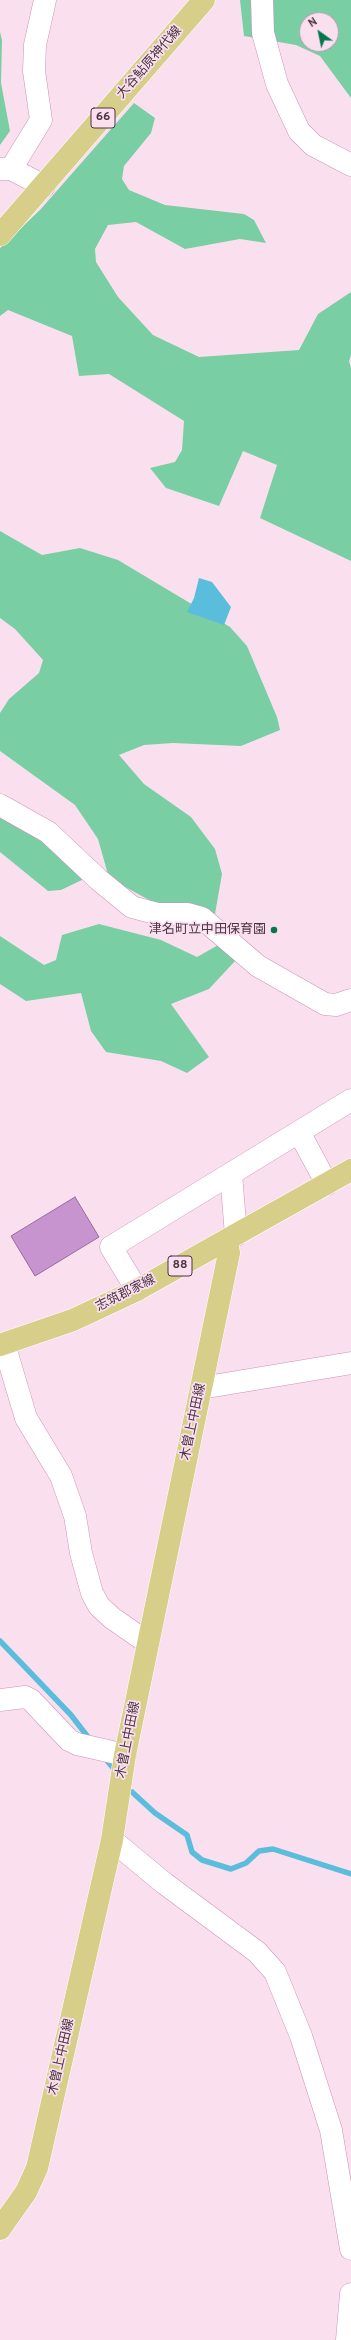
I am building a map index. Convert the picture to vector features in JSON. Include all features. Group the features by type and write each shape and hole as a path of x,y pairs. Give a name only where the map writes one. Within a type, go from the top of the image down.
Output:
{"main road":[{"name":"大谷鮎原神代線","path":"0,234 44,186 204,0"},
{"name":"志筑郡家線","path":"2,1344 73,1320 137,1290 351,1170"},
{"name":"木曽上中田線","path":"0,2229 26,2192 37,2168 112,1840 125,1755 229,1253 231,1237"}],"street":[{"path":"44,186 5,169 42,120 34,70 35,45 45,0"},
{"path":"262,0 263,33 278,84 299,131 314,145 351,165"},
{"path":"0,805 48,832 99,880 132,907 158,914 188,914 202,918 258,966 325,1004 336,1006 351,1000"},
{"path":"137,1290 111,1247 351,1100"},
{"path":"299,1132 327,1184"},
{"path":"231,1174 231,1237"},
{"path":"2,1344 26,1418 61,1476 73,1509 92,1593 99,1606 112,1618 148,1643"},
{"path":"201,1388 351,1363"},
{"path":"0,1700 25,1697 30,1700 69,1740 125,1755"},
{"path":"112,1840 164,1883 257,1952 275,1972 301,2036 331,2130 351,2249"},
{"path":"342,2338 351,2294"}],"green space":[{"path":"240,0 351,0 351,98 320,56 311,52 339,52 339,12 299,12 299,46 244,36"},
{"path":"0,32 2,40 1,83 10,131 0,145"},
{"path":"134,103 155,118 151,133 124,166 122,179 129,190 165,205 244,214 254,220 266,243 240,239 185,249 136,222 108,225 95,249 96,262 118,297 153,335 199,357 299,350 318,314 351,292 351,355 349,361 351,368 351,561 260,518 277,465 243,451 219,506 166,488 150,468 175,462 182,450 184,421 109,374 79,376 72,336 8,310 0,316 0,248 40,210"},
{"path":"0,531 42,555 80,548 118,560 230,627 247,646 277,717 280,730 241,746 173,743 144,745 119,755 144,784 191,817 215,849 222,874 215,914 189,907 160,906 109,878 98,839 75,805 0,751 0,713 9,699 39,673 43,660 15,629 0,618"},
{"path":"0,815 60,851 86,878 61,890 48,891 0,852"},
{"path":"99,924 161,940 197,957 220,944 236,960 209,989 171,1004 209,1057 187,1073 161,1061 106,1052 91,1031 81,993 26,1001 0,984 0,936 44,965 56,960 62,935"}],"water":[{"path":"199,578 212,582 231,607 224,625 187,612 194,598"}],"building":[{"path":"75,1197 99,1237 35,1276 11,1236"}],"waterway":[{"path":"0,1641 71,1715 91,1741"},
{"path":"104,1757 114,1769"},
{"path":"132,1792 155,1813 187,1835 192,1852 202,1860 231,1869 246,1863 259,1851 273,1849 351,1874"}],"place":[{"name":"津名町立中田保育園","path":"274,930"}]}
